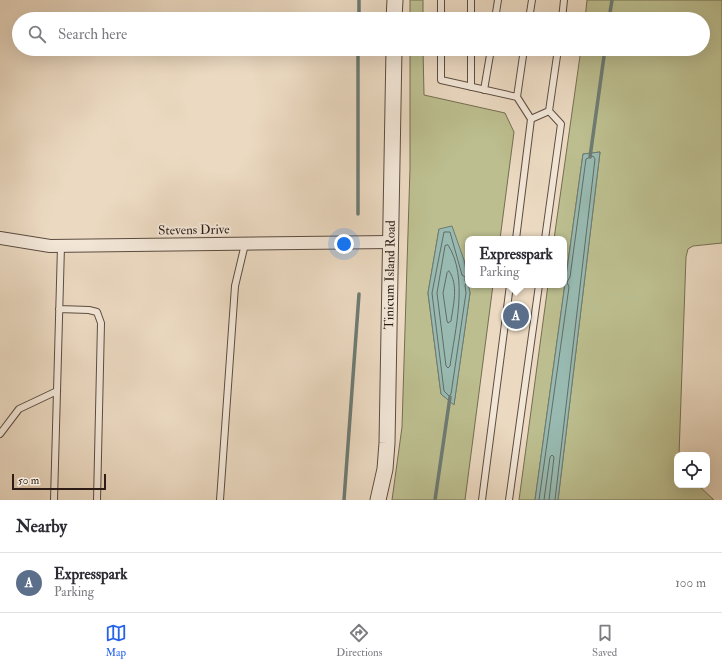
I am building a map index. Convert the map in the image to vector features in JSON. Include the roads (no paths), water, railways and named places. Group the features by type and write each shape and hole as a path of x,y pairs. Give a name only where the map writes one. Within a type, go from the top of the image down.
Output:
{"street":[{"path":"394,12 395,0"},
{"name":"Tinicum Island Road","path":"378,500 385,469 387,443 394,56"},
{"name":"Stevens Drive","path":"0,238 50,246 390,242"}],"lane":[{"path":"440,0 441,12"},
{"path":"471,0 471,12"},
{"path":"496,12 498,0"},
{"path":"530,12 532,0"},
{"path":"563,12 564,0"},
{"path":"441,56 441,80 517,97"},
{"path":"471,56 471,87"},
{"path":"484,90 490,56"},
{"path":"516,236 531,119 517,97 523,56"},
{"path":"549,111 557,56"},
{"path":"531,119 549,111"},
{"path":"545,236 561,124 549,111"},
{"path":"220,500 235,286 246,244"},
{"path":"54,500 61,246"},
{"path":"482,500 510,288"},
{"path":"509,500 539,288"},
{"path":"59,309 89,310 97,312 101,323 98,500"},
{"path":"0,434 20,409 57,391"}],"water":[{"path":"600,152 558,500 535,500 564,288 567,288 567,269 583,154"},
{"path":"452,226 464,260 465,288 469,288 470,293 454,405 441,394 428,293 439,229"}],"waterway":[{"path":"359,0 359,12"},
{"path":"610,12 612,0"},
{"path":"358,56 358,214"},
{"path":"590,157 604,56"},
{"path":"344,500 359,294"},
{"path":"435,500 450,397"}],"place":[{"name":"Expresspark","path":"516,316"}]}
